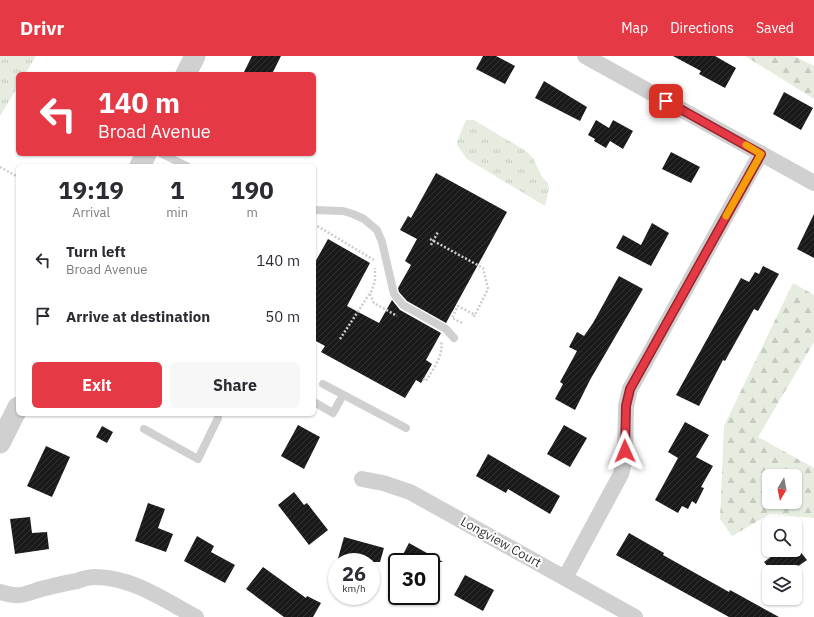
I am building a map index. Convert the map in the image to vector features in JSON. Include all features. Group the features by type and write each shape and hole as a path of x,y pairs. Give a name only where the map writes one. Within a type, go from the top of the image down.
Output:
{"street":[{"path":"187,72 195,56"},
{"path":"585,56 814,183"},
{"path":"565,578 621,474 625,459 626,406 630,389 761,154"},
{"path":"0,443 16,412"},
{"name":"Longview Court","path":"362,479 383,483 410,492 635,617"},
{"path":"0,592 12,595 26,595 41,589 93,577 112,578 149,591 196,617"}],"lane":[{"path":"166,156 184,164"},
{"path":"316,210 343,211 353,214 364,219 377,230 382,242 394,294 403,305 446,329 454,338"},
{"path":"323,384 406,428"},
{"path":"316,403 333,413 343,395"},
{"path":"144,429 198,459 218,418"}],"path":[{"path":"0,167 16,176"},
{"path":"316,225 374,260 375,281 340,339"},
{"path":"430,245 438,232"},
{"path":"432,240 483,268 488,289 474,316 458,306 452,318 462,323"},
{"path":"369,293 370,298 374,303 399,317"},
{"path":"423,379 426,381 438,360 441,344 439,339"}],"green space":[{"path":"0,56 36,56 26,72 16,72 16,89 0,116"},
{"path":"745,56 794,56 814,66 814,99"},
{"path":"466,120 474,120 526,151 533,158 542,177 548,183 549,188 545,206 467,159 457,145 457,141"},
{"path":"793,283 814,295 814,342 758,437 814,468 814,518 770,514 762,517 762,519 732,536 720,519 724,426"}],"building":[{"path":"252,56 281,56 273,72 244,72"},
{"path":"483,56 496,56 515,66 505,84 476,69"},
{"path":"673,56 715,56 736,68 725,88 699,74 701,71"},
{"path":"544,81 587,107 580,121 535,98"},
{"path":"784,92 813,108 801,130 773,114"},
{"path":"596,120 609,128 613,120 633,131 623,149 610,141 606,148 594,141 595,139 588,135"},
{"path":"671,152 700,167 691,183 662,169"},
{"path":"436,173 507,212 446,323 407,301 399,292 398,288 411,265 405,261 417,239 400,230 408,216 411,218"},
{"path":"814,214 814,258 797,249"},
{"path":"652,223 669,233 651,266 616,248 623,235 641,245"},
{"path":"328,239 370,263 347,306 379,323 392,300 400,310 441,333 426,360 432,364 421,383 416,380 405,398 321,352 325,346 316,341 316,260"},
{"path":"763,266 779,274 758,311 754,309 725,361 723,360 699,406 676,395 741,278 749,282 755,272 759,274"},
{"path":"619,276 643,289 590,380 575,410 555,399 563,384 560,382 577,351 569,347 577,332 584,336 593,323"},
{"path":"685,422 709,435 696,457 713,466 701,487 704,488 696,504 692,501 688,509 682,506 678,513 655,500 678,458 668,452"},
{"path":"298,425 320,437 304,469 281,456"},
{"path":"564,425 587,438 570,467 547,454"},
{"path":"102,426 113,432 107,443 96,437"},
{"path":"46,446 70,457 52,497 27,486"},
{"path":"488,454 560,496 550,514 508,489 506,493 476,476"},
{"path":"294,492 304,505 307,503 328,530 309,545 278,505"},
{"path":"148,503 165,509 158,528 173,534 166,552 135,541"},
{"path":"30,517 32,533 47,532 49,549 15,554 10,519"},
{"path":"629,533 664,553 663,555 729,592 730,590 779,617 729,617 616,555"},
{"path":"197,536 214,546 211,552 235,565 225,583 184,561"},
{"path":"344,537 384,548 380,562 380,553 340,553"},
{"path":"409,543 427,553 404,553"},
{"path":"802,554 807,560 800,565 766,565 764,562 771,557 802,557"},
{"path":"263,567 306,598 307,596 321,603 313,617 284,617 246,589"},
{"path":"465,575 494,590 483,611 454,595"}],"slow traffic":[{"path":"726,216 761,154 746,145"}],"route":[{"path":"625,451 626,406 630,389 761,154 666,101"}]}
